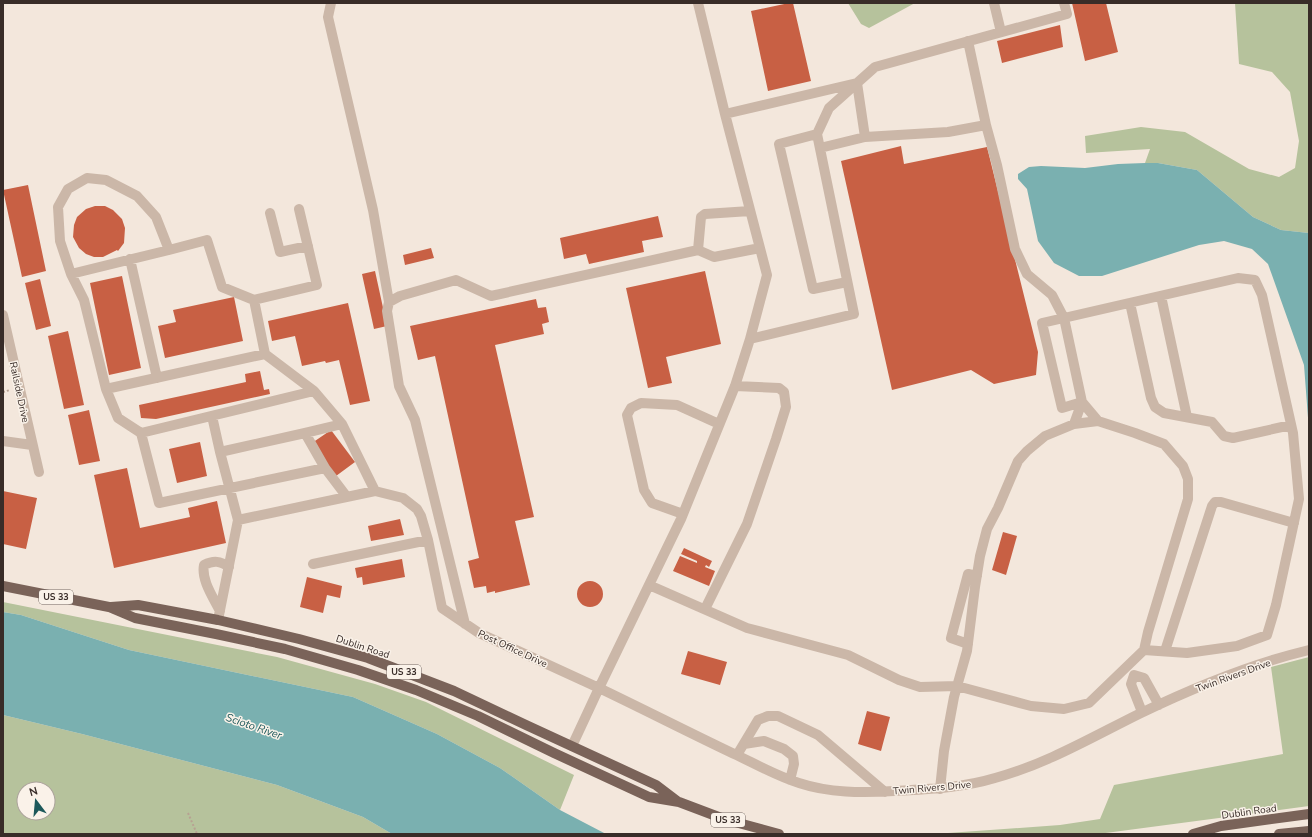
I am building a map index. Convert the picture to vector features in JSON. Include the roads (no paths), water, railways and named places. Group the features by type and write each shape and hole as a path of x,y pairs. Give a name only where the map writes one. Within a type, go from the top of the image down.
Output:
{"main road":[{"name":"Dublin Road","path":"3,586 109,607 135,618 285,649 358,670 402,685 478,716 649,797 679,802 724,819 779,834"},
{"name":"Dublin Road","path":"109,607 138,605 219,616 368,658 454,691 656,785 679,802"},
{"name":"Dublin Road","path":"1193,834 1221,826 1309,814"},
{"path":"1279,834 1309,831"}],"street":[{"path":"331,3 328,17 373,210 389,302 387,311 399,386 415,420 465,624"},
{"path":"572,746 683,514 735,386 750,339 767,275 698,3"},
{"path":"994,3 1001,32"},
{"path":"750,339 854,314 817,134 829,108 874,67 1067,14 1064,3"},
{"path":"968,41 1015,249 1027,274 1052,295 1064,318 1082,402 1098,421"},
{"path":"725,114 857,83"},
{"path":"857,83 865,137"},
{"path":"820,148 865,137 948,132 986,125"},
{"path":"817,134 778,144 813,289 847,282"},
{"path":"169,250 156,217 137,196 106,180 87,178 68,189 58,207 60,241 71,274 84,300 106,389 118,418 141,432 314,391"},
{"path":"71,274 208,240 222,288 254,300 317,285 299,209"},
{"path":"698,250 701,217 705,214 750,211"},
{"path":"270,213 280,252 308,246"},
{"path":"389,302 400,296 456,280 491,296 698,250 714,257 760,248"},
{"path":"130,259 157,378"},
{"path":"1082,402 1062,408 1042,323 1238,278 1255,280 1262,295 1291,425 1299,499 1276,605 1267,635 1237,646 1188,653 1144,650"},
{"path":"1161,296 1187,417"},
{"path":"238,520 375,491 342,424 314,391 265,354 254,300"},
{"path":"1130,303 1150,398 1155,407 1164,413 1212,422 1224,436 1233,438 1291,425"},
{"name":"Railside Drive","path":"3,315 39,472"},
{"path":"106,389 265,354"},
{"path":"705,609 747,524 786,407 784,392 779,388 735,386"},
{"path":"1074,424 1082,402"},
{"path":"683,514 652,503 644,490 627,415 631,408 641,403 677,405 720,424"},
{"path":"212,416 238,520 219,616"},
{"path":"649,585 747,628 848,655 899,680 920,687 957,686 1030,706 1064,709 1089,703 1144,650 1188,499 1188,479 1183,466 1164,444 1098,421 1074,424 1045,436 1027,451 1018,461 998,508 987,529 977,576 968,644 957,686 944,751 940,789"},
{"path":"220,452 342,424"},
{"path":"141,432 159,502 325,468"},
{"path":"305,433 325,468 347,497"},
{"path":"3,441 32,445"},
{"name":"Post Office Drive","path":"375,491 403,498 417,509 422,516 442,608 479,633 599,688"},
{"path":"1166,651 1212,506 1215,502 1221,502 1294,523"},
{"path":"313,564 428,540"},
{"path":"219,616 202,572 204,565 212,561 221,562 229,567"},
{"path":"968,644 951,638 968,574 977,576"},
{"name":"Twin Rivers Drive","path":"599,688 737,756 790,780 818,788 844,792 885,792 940,789 997,778 1028,767 1142,712 1205,684 1247,668 1309,650"},
{"path":"1127,667 1134,675 1144,678 1159,705"},
{"path":"1134,675 1131,684 1142,712"},
{"path":"737,756 758,720 768,716 778,716 818,735 885,792"},
{"path":"744,744 764,741 784,749 793,756 794,764 790,780"}],"water":[{"path":"1158,163 1197,170 1253,217 1281,230 1309,233 1309,431 1304,365 1268,264 1252,249 1224,241 1199,245 1102,276 1079,276 1054,263 1038,241 1027,189 1018,179 1018,174 1029,167 1041,166 1085,168 1118,164"},
{"name":"Scioto River","path":"3,612 21,615 129,650 353,697 437,734 500,768 560,810 606,834 392,834 363,817 277,785 3,715"}]}
